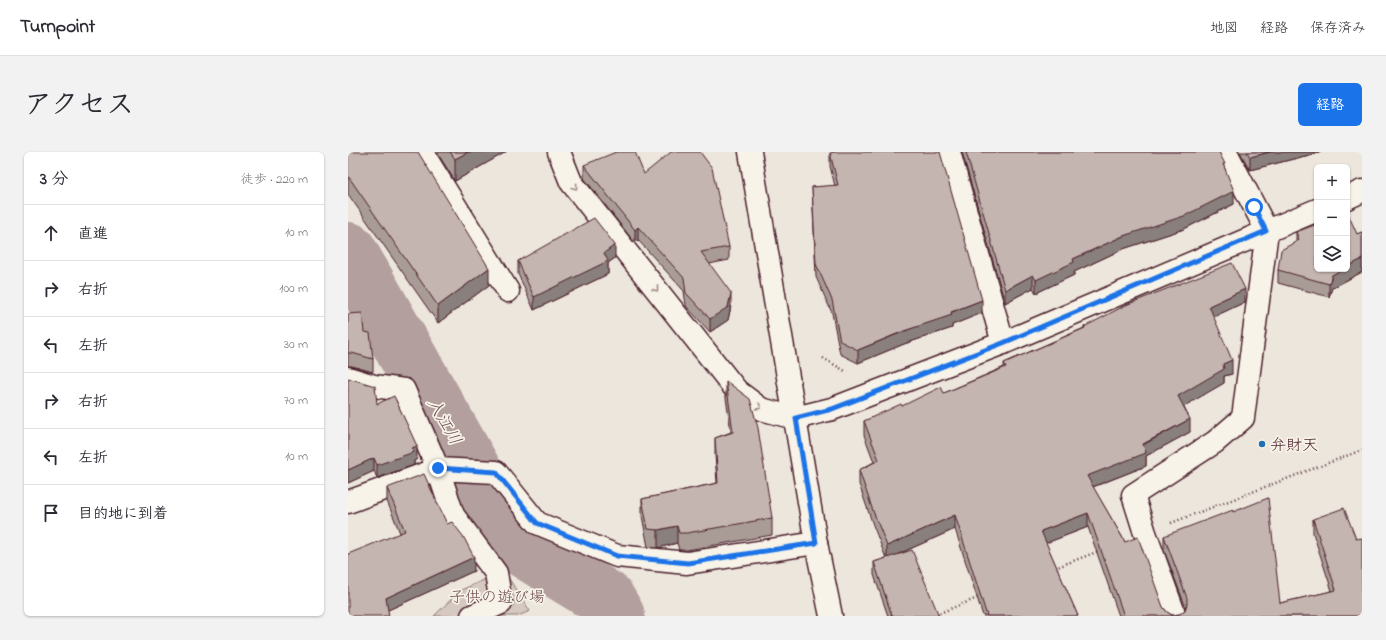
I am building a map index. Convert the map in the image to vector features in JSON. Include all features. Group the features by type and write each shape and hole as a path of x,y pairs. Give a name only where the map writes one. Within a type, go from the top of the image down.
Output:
{"street":[{"path":"422,152 508,291"},
{"path":"559,152 571,182 737,391 761,409 796,418 832,409 1003,343 1314,211"},
{"path":"750,152 816,543 831,616"},
{"path":"949,152 1003,343"},
{"path":"1175,616 1133,495 1214,442 1243,418 1266,231 1226,152"},
{"path":"1350,197 1362,191"},
{"path":"348,378 374,386 404,390 438,468 453,515 496,573 501,603 472,616"},
{"path":"348,502 438,468 496,472 537,523 617,556 688,563 816,543"}],"path":[{"path":"1145,533 1362,450"},
{"path":"1049,570 1101,550"},
{"path":"932,616 983,596"}],"green space":[{"name":"子供の遊び場","path":"504,571 530,611 518,616 434,616 461,590"}],"building":[{"path":"348,152 418,152 489,268 438,306 348,176"},
{"path":"450,152 468,152 455,159"},
{"path":"616,152 635,152 644,174 671,152 700,152 712,168 729,247 701,252 731,293 728,307 710,319 686,293 684,278 638,227 635,230 584,165"},
{"path":"940,152 982,300 951,312 952,315 904,331 858,350 840,341 832,300 816,264 812,187 838,185 830,153"},
{"path":"966,152 1219,152 1225,164 1223,164 1234,191 1184,216 1123,236 1073,259 1074,262 1036,280 1033,275 1005,290"},
{"path":"1247,152 1270,152 1250,157"},
{"path":"594,218 615,245 604,253 608,261 534,297 518,261"},
{"path":"1350,218 1357,234 1362,232 1362,259 1350,265"},
{"path":"1314,225 1314,272 1338,272 1332,275 1329,284 1278,270 1281,250 1299,240 1296,232"},
{"path":"1232,263 1245,289 1209,306 1232,360 1223,364 1224,369 1178,396 1190,419 1143,444 1146,453 1087,476 1125,542 1138,537 1163,607 1172,615 1180,614 1185,610 1187,598 1164,536 1268,498 1280,603 1336,590 1313,519 1344,508 1356,539 1362,538 1362,616 1124,616 1088,513 1041,531 1078,616 987,616 955,515 887,546 859,470 879,460 864,421 901,404 902,406 941,387 944,393 1006,367 1004,363 1085,328 1084,327 1126,305"},
{"path":"362,313 364,332 370,333 373,359 348,353 348,314"},
{"path":"348,378 375,386 377,404 394,396 417,446 412,448 414,452 377,465 374,458 348,470"},
{"path":"726,381 750,399 758,428 772,518 687,533 679,533 677,526 658,530 648,529 642,499 718,483 715,438 733,432"},
{"path":"424,474 447,524 452,522 463,536 474,557 386,598 389,616 348,616 348,554 405,531 387,488"},
{"path":"912,550 939,616 892,616 874,562"}],"waterway":[{"name":"入江川","path":"348,251 513,542 606,599 616,616"}],"place":[{"name":"弁財天","path":"1262,444"}],"route":[{"path":"438,468 496,472 537,523 617,556 688,563 816,543 796,418 832,409 1003,343 1266,231 1254,207"}]}
